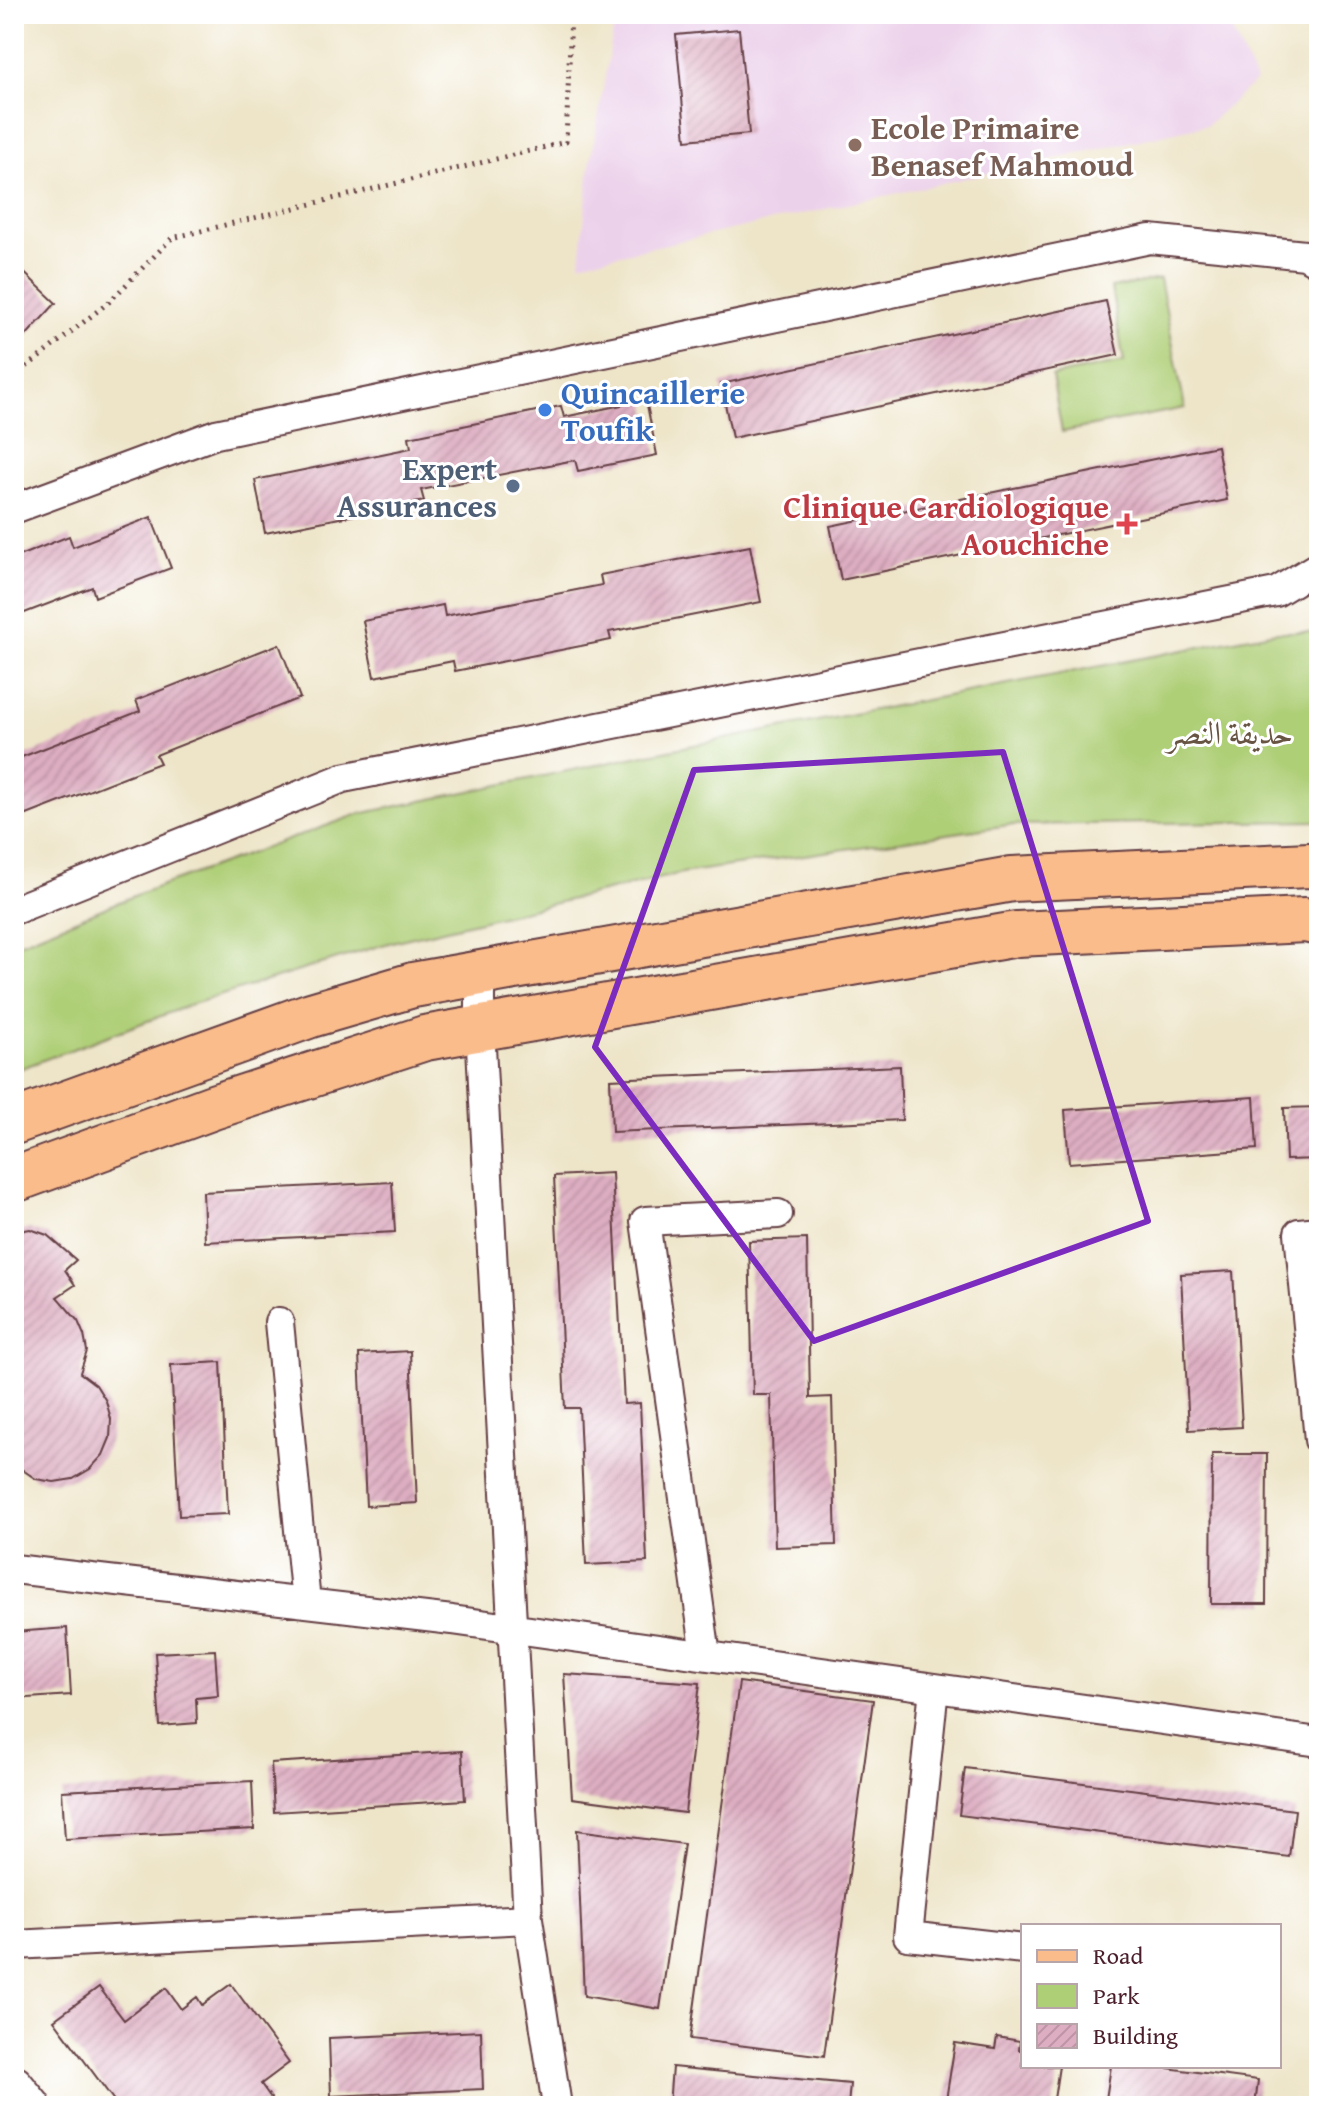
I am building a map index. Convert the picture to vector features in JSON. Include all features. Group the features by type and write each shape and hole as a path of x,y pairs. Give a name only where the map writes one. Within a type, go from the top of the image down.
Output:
{"main road":[{"path":"14,1122 311,1015 413,985 1012,879 1319,867"},
{"path":"14,1180 328,1067 425,1038 1017,934 1305,920 1319,923"}],"street":[{"path":"15,507 216,434 1150,239 1305,255 1319,263"},
{"path":"14,910 343,778 1276,592 1319,566"},
{"path":"480,972 480,1028 528,1919 557,2106"},
{"path":"706,1655 645,1221 778,1214"},
{"path":"1319,1231 1299,1233 1319,1440"},
{"path":"279,1322 306,1603"},
{"path":"14,1569 513,1628 1319,1742"},
{"path":"934,1688 908,1936 1021,1949"},
{"path":"14,1945 528,1919"},
{"path":"14,2084 32,2106"}],"path":[{"path":"14,377 109,302 172,238 566,142 571,14"}],"highlighted area":[{"path":"1003,752 1148,1221 814,1341 595,1047 694,770"}],"shaded area":[{"name":"Ecole Primaire Benasef Mahmoud","path":"616,14 1224,14 1256,81 1207,125 580,263 590,165"}],"green space":[{"path":"1160,279 1185,408 1062,432 1052,376 1124,362 1111,288"},
{"name":"حديقة النصر","path":"1276,632 1319,632 1319,821 1009,825 682,873 392,942 193,1004 14,1071 14,945 141,893 359,814 684,747"}],"building":[{"path":"739,29 749,134 686,140 676,35"},
{"path":"14,263 56,303 22,340 14,332"},
{"path":"1106,301 1118,355 732,438 721,384"},
{"path":"646,400 657,455 578,471 575,460 421,490 424,501 265,533 255,480 411,448 409,437 561,406 564,417"},
{"path":"1217,446 1227,500 841,580 830,526"},
{"path":"151,517 171,568 95,597 92,587 14,617 14,558 69,536 73,547"},
{"path":"750,546 761,602 609,632 611,640 455,671 453,661 374,677 363,621 443,605 445,616 602,585 600,575"},
{"path":"279,644 300,698 156,755 160,763 14,820 14,760 140,711 136,700"},
{"path":"900,1066 902,1120 612,1132 610,1079"},
{"path":"1254,1097 1257,1149 1069,1163 1065,1110"},
{"path":"1319,1107 1319,1159 1286,1160 1284,1108"},
{"path":"612,1173 624,1404 640,1403 647,1562 586,1565 579,1408 565,1408 554,1176"},
{"path":"392,1182 395,1232 205,1242 203,1192"},
{"path":"30,1229 47,1235 76,1260 65,1270 75,1285 57,1297 78,1321 84,1335 87,1351 80,1373 96,1385 106,1401 111,1419 110,1438 103,1455 90,1469 73,1479 54,1482 36,1479 14,1464 14,1232"},
{"path":"807,1239 810,1398 832,1397 836,1545 775,1547 771,1395 753,1395 749,1241"},
{"path":"1233,1271 1242,1427 1189,1430 1181,1274"},
{"path":"410,1351 417,1503 366,1506 359,1354"},
{"path":"221,1362 228,1514 179,1516 171,1365"},
{"path":"1212,1454 1267,1454 1266,1604 1211,1604"},
{"path":"67,1628 71,1695 14,1699 14,1632"},
{"path":"215,1650 218,1696 196,1698 197,1723 160,1726 155,1653"},
{"path":"564,1674 700,1683 685,1813 572,1798"},
{"path":"739,1682 873,1700 824,2056 690,2039"},
{"path":"462,1751 465,1800 274,1812 271,1763"},
{"path":"965,1768 1295,1810 1289,1857 959,1815"},
{"path":"252,1781 254,1829 65,1839 62,1791"},
{"path":"577,1830 684,1844 660,2009 584,1996"},
{"path":"231,1984 289,2063 261,2084 271,2098 260,2106 118,2106 54,2020 99,1987 124,2020 166,1988 181,2009 197,1997 202,2005"},
{"path":"481,2031 483,2089 331,2096 329,2038"},
{"path":"997,2037 1020,2041 1021,2068 1059,2068 1053,2106 945,2106 955,2043 995,2049"},
{"path":"672,2067 850,2084 848,2106 669,2106"},
{"path":"1111,2068 1167,2068 1258,2080 1255,2106 1105,2106"}],"place":[{"name":"Ecole Primaire Benasef Mahmoud","path":"855,145"},
{"name":"Quincaillerie Toufik","path":"545,410"},
{"name":"Expert Assurances","path":"513,486"},
{"name":"Clinique Cardiologique Aouchiche","path":"1127,524"}]}
